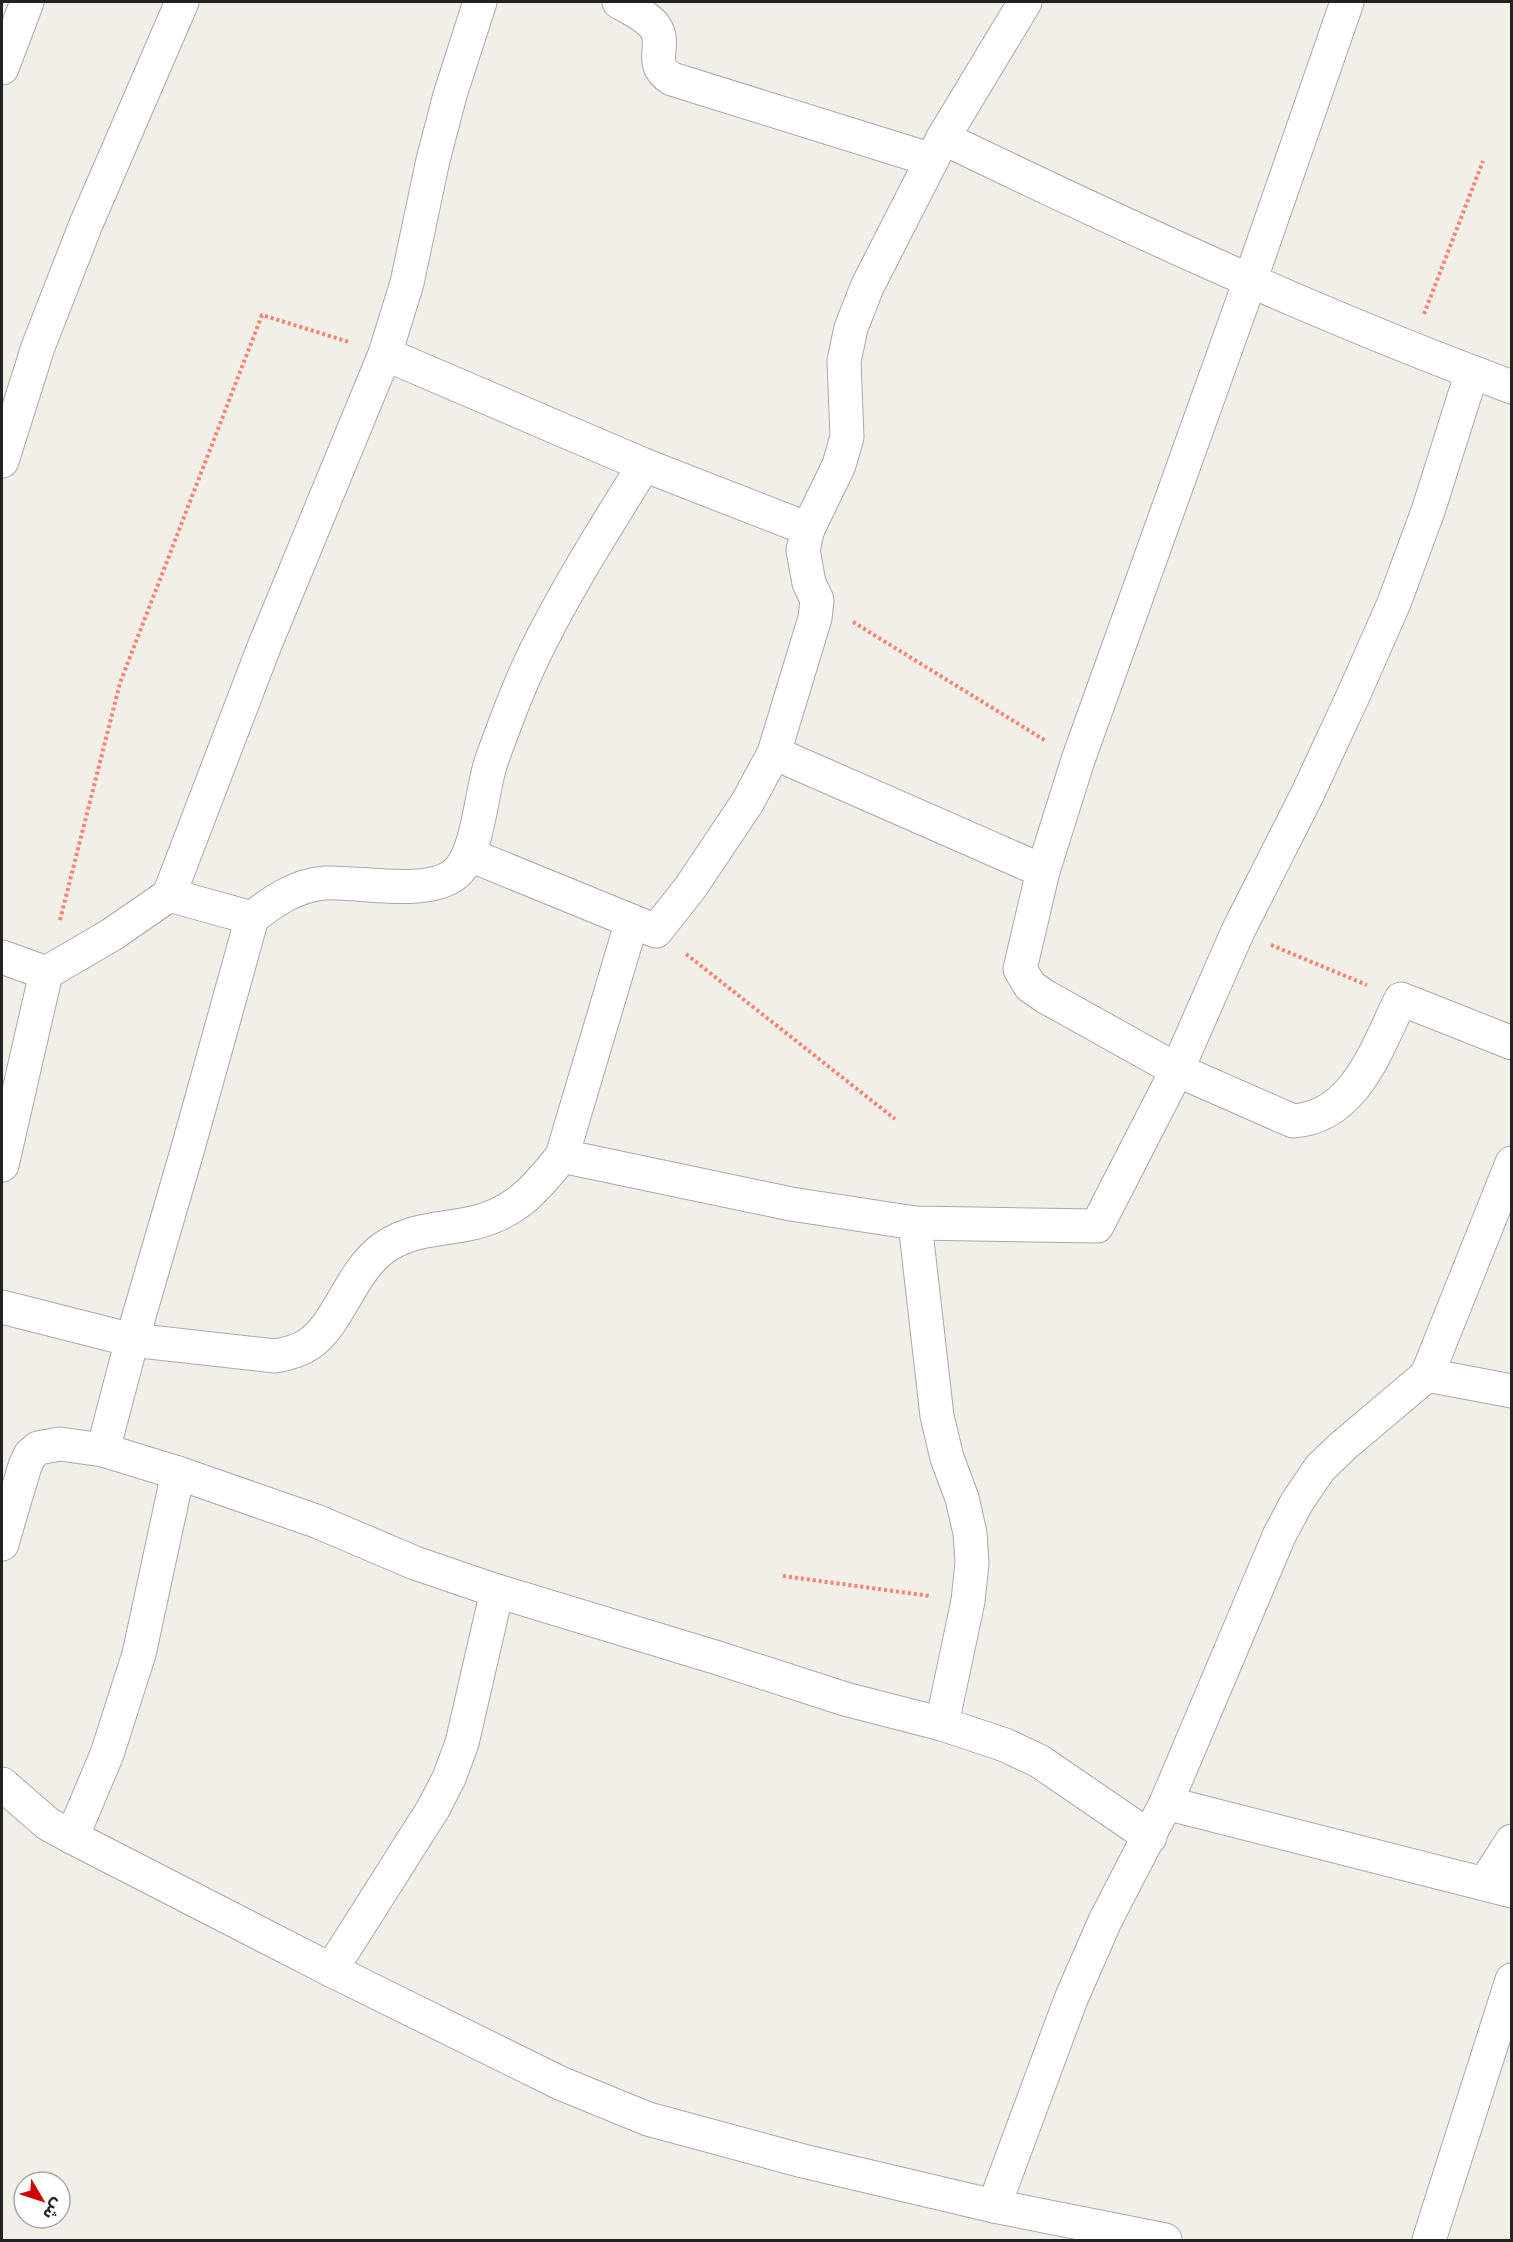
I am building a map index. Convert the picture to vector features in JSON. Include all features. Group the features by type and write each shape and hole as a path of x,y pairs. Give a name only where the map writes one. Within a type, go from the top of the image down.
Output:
{"street":[{"path":"2,68 27,2"},
{"path":"2,461 38,347 82,234 182,2"},
{"path":"2,1165 46,973 111,935 169,895 264,647 385,354 407,283 433,160 450,95 480,2"},
{"path":"619,2 646,18 655,27 658,35 659,66 664,74 672,79 938,149 1098,212 1250,281 1410,348 1511,385"},
{"path":"2,1307 132,1340 275,1356 294,1352 311,1343 329,1322 364,1266 385,1248 412,1233 470,1224 501,1213 518,1205 537,1188 562,1156 644,926 690,888 747,803 774,753 810,636 817,600 809,583 803,550 808,529 839,465 847,437 844,361 851,328 867,287 938,149 1025,2"},
{"path":"1347,2 1250,281 1078,760 1043,871 1020,969 1029,986 1177,1070 1293,1121 1310,1120 1332,1109 1349,1095 1361,1078 1401,999 1512,1043"},
{"path":"385,354 644,465 808,529"},
{"path":"562,1156 791,1204 915,1223 1097,1226 1177,1070 1238,931 1307,795 1394,603 1428,511 1472,372"},
{"path":"103,1450 252,918 272,902 300,888 324,883 374,886 429,885 454,875 470,855 488,771 512,704 541,640 570,587 644,465"},
{"path":"774,753 1043,871"},
{"path":"470,855 644,926"},
{"path":"169,895 252,918"},
{"path":"2,957 46,973"},
{"path":"994,2206 1071,1999 1106,1921 1166,1803 1279,1536 1297,1502 1320,1468 1427,1375 1512,1163"},
{"path":"915,1223 928,1353 937,1416 947,1458 962,1498 970,1533 972,1563 968,1601 942,1724"},
{"path":"1427,1375 1512,1391"},
{"path":"4,1524 25,1466 30,1455 38,1448 49,1444 60,1444 103,1450 178,1473 316,1521 416,1563 497,1591 845,1699 942,1724 1005,1745 1039,1761 1150,1837"},
{"path":"72,1837 107,1754 139,1654 178,1473"},
{"path":"331,1970 433,1809 449,1778 462,1743 497,1591"},
{"path":"2,1784 48,1824 72,1837 331,1970 560,2083 648,2119 804,2161 994,2206 1165,2241"},
{"path":"1166,1803 1498,1887 1512,1841"},
{"path":"1429,2241 1512,1980"}],"path":[{"path":"1410,348 1483,161"},
{"path":"46,973 120,683 262,315 385,354"},
{"path":"817,600 1078,760"},
{"path":"644,926 895,1119"},
{"path":"1238,931 1401,999"},
{"path":"783,1576 968,1601"}]}
